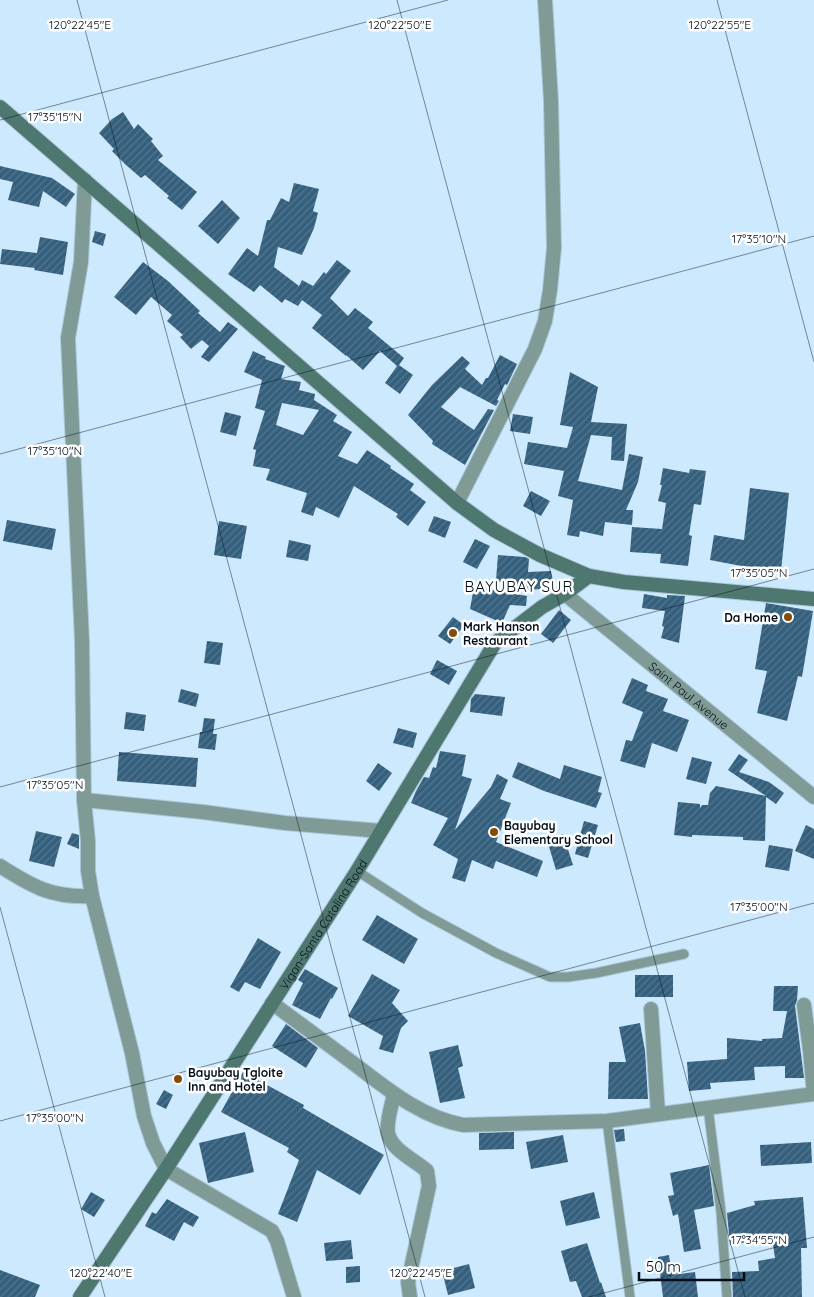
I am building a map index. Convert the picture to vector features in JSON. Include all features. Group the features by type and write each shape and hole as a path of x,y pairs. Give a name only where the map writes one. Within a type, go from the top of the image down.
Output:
{"main road":[{"path":"0,107 457,503 494,530 540,555 589,576 624,582 814,599"},
{"name":"Vigan-Santa Catalina Road","path":"80,1297 166,1170 357,871 495,643 542,606 564,594 589,576"}],"street":[{"path":"457,503 535,349 544,321 550,290 554,248 552,101 545,0"},
{"path":"85,180 81,262 68,338 82,641 84,800 88,841 88,871 92,896 132,1053 144,1116 153,1143 166,1170 272,1231 277,1241 294,1297"},
{"name":"Saint Paul Avenue","path":"564,594 814,797"},
{"path":"84,800 203,812 286,823 381,831"},
{"path":"0,866 42,890 73,897 92,896"},
{"path":"272,1003 394,1094 424,1112 448,1122 463,1125 607,1121 814,1094 804,1005"},
{"path":"651,1009 658,1113"},
{"path":"394,1094 388,1126 391,1142 427,1171 429,1178 429,1186 408,1282 410,1297"}],"lane":[{"path":"357,871 430,918 496,953 550,977 568,977 596,973 684,954"},
{"path":"708,1107 721,1212 727,1297"},
{"path":"607,1121 630,1297"}],"building":[{"path":"123,112 134,129 138,124 153,139 151,141 163,156 158,160 197,192 182,210 167,198 169,196 145,175 141,178 126,165 112,151 114,149 99,133 112,119"},
{"path":"0,166 52,178 75,194 66,207 43,191 39,207 8,200 13,182 0,179"},
{"path":"294,183 319,189 313,211 318,213 314,228 302,255 278,247 274,267 299,286 302,280 313,286 337,260 351,271 330,298 348,316 355,308 373,322 368,328 404,358 399,365 413,375 400,394 385,383 397,366 380,351 363,370 312,328 322,315 302,300 298,306 285,299 282,303 260,285 254,292 228,274 247,248 258,256 267,220 270,220 281,198 289,202"},
{"path":"222,200 240,218 218,244 198,226"},
{"path":"95,231 106,234 103,246 92,242"},
{"path":"40,237 68,242 63,275 34,270 35,268 0,264 2,249 37,253"},
{"path":"143,262 168,281 200,311 198,313 220,332 228,322 238,329 209,362 201,357 209,346 202,340 191,349 180,337 183,335 167,321 172,315 151,297 136,315 114,297"},
{"path":"253,351 266,357 265,359 285,366 281,379 301,382 299,390 315,394 314,400 337,415 333,421 352,432 338,456 357,464 367,450 414,484 410,490 426,502 408,526 396,517 398,514 354,486 339,518 316,507 313,516 301,512 307,493 266,480 270,469 253,466 256,450 253,449 265,411 255,408 262,380 244,372","holes":["282,403 319,410 303,435 276,425"]},
{"path":"500,355 517,364 497,400 499,401 496,406 460,387 441,407 474,430 488,409 494,410 465,465 432,444 433,441 408,415 432,385 462,356 470,363 465,369 482,385 486,378 488,378"},
{"path":"570,372 598,387 591,422 627,424 624,461 611,460 612,437 591,435 578,481 622,490 629,454 643,457 638,482 626,510 633,510 632,525 605,522 603,536 580,531 579,537 567,535 573,500 558,496 564,471 524,464 528,442 567,448 573,427 560,425"},
{"path":"225,412 241,416 236,436 220,432"},
{"path":"513,414 533,417 530,434 510,431"},
{"path":"663,468 689,473 690,469 706,471 701,505 694,504 689,535 692,536 688,566 660,563 661,554 630,552 632,527 662,529 666,503 658,501 662,485 660,485"},
{"path":"750,488 789,493 781,571 710,560 714,535 744,540"},
{"path":"531,491 550,501 541,516 523,506"},
{"path":"434,516 451,522 445,538 428,531"},
{"path":"7,520 56,529 52,550 3,541"},
{"path":"219,521 247,526 241,559 214,555"},
{"path":"475,539 490,546 477,569 463,562"},
{"path":"289,540 311,545 308,561 286,557"},
{"path":"498,555 529,559 528,572 551,571 553,588 517,591 496,580"},
{"path":"474,587 527,596 526,606 510,605 502,623 470,609"},
{"path":"644,594 667,598 667,595 685,596 679,643 661,638 665,611 642,608"},
{"path":"766,603 813,611 802,677 798,676 787,721 757,713 767,671 755,669"},
{"path":"559,610 571,620 553,643 541,634"},
{"path":"453,617 464,625 450,644 438,636"},
{"path":"207,641 223,643 220,665 204,663"},
{"path":"437,660 457,671 449,685 430,674"},
{"path":"632,678 648,685 646,691 668,699 663,711 689,720 677,752 652,743 645,768 620,761 626,740 632,741 643,712 622,703"},
{"path":"181,689 199,694 196,707 178,702"},
{"path":"475,694 505,697 502,716 470,712 471,699"},
{"path":"126,712 146,715 144,731 124,729"},
{"path":"204,718 215,719 213,734 217,734 215,750 198,748"},
{"path":"398,728 417,733 413,748 393,743"},
{"path":"440,751 466,755 462,776 472,779 455,830 491,787 497,774 508,780 500,799 511,803 496,842 543,861 537,877 496,861 493,869 472,860 465,882 452,878 458,859 433,845 448,818 411,803 424,777 429,778 433,767 436,768"},
{"path":"119,752 198,758 196,787 117,781"},
{"path":"739,754 748,760 739,772 769,782 784,793 776,804 766,797 765,841 743,840 743,837 674,835 678,802 700,804 700,808 702,805 708,805 710,793 716,786 766,796 728,770"},
{"path":"692,757 712,762 706,784 686,779"},
{"path":"518,762 560,779 564,765 602,777 598,792 602,793 596,808 544,791 512,777"},
{"path":"378,763 392,773 379,791 366,781"},
{"path":"584,821 598,825 588,858 575,854"},
{"path":"806,825 814,829 814,859 795,851"},
{"path":"36,831 62,837 54,867 29,861"},
{"path":"72,833 79,835 79,849 67,844"},
{"path":"563,834 573,865 556,870 547,840"},
{"path":"769,845 793,849 789,871 765,867"},
{"path":"377,915 418,939 404,964 362,940"},
{"path":"258,938 281,952 260,989 245,982 239,992 230,987"},
{"path":"305,969 338,988 320,1019 292,1005 303,983 298,980"},
{"path":"372,974 400,990 392,1003 408,1021 401,1028 393,1053 379,1049 383,1036 348,1016"},
{"path":"635,975 673,975 673,997 635,997"},
{"path":"774,986 798,986 795,1006 804,1078 785,1078 785,1066 754,1067 755,1080 710,1083 711,1089 689,1091 687,1062 727,1059 727,1038 762,1041 762,1039 782,1038 787,1011 773,1011"},
{"path":"640,1023 645,1051 648,1099 608,1099 609,1062 626,1062 619,1027"},
{"path":"286,1024 318,1048 306,1068 272,1046"},
{"path":"458,1045 463,1066 458,1068 465,1098 440,1103 429,1052"},
{"path":"243,1072 304,1105 303,1108 384,1155 360,1195 317,1170 297,1222 278,1214 299,1160 287,1152 289,1148 221,1112"},
{"path":"164,1090 173,1095 166,1109 156,1104"},
{"path":"624,1129 625,1141 616,1142 614,1130"},
{"path":"245,1132 254,1172 208,1183 199,1143"},
{"path":"514,1132 514,1149 479,1150 479,1133"},
{"path":"563,1135 568,1162 531,1169 526,1142"},
{"path":"811,1142 812,1163 761,1166 760,1145"},
{"path":"709,1165 714,1206 694,1210 701,1249 684,1252 678,1214 673,1216 668,1196 674,1195 670,1173"},
{"path":"91,1192 105,1200 94,1217 81,1209"},
{"path":"594,1192 600,1218 566,1226 560,1201"},
{"path":"803,1197 807,1248 801,1248 802,1297 733,1297 732,1272 759,1271 758,1261 775,1258 772,1238 730,1245 727,1213 755,1205 754,1201"},
{"path":"167,1199 199,1217 193,1227 184,1222 174,1241 145,1226 152,1212 156,1214"},
{"path":"351,1240 353,1259 326,1261 324,1243"},
{"path":"587,1243 606,1297 582,1297 576,1281 570,1282 561,1251"},
{"path":"669,1255 672,1275 695,1272 698,1297 663,1297 658,1257"},
{"path":"469,1264 475,1288 448,1295 442,1271"},
{"path":"360,1266 360,1282 346,1283 346,1267"},
{"path":"0,1270 40,1285 35,1297 0,1297"}],"place":[{"name":"Da Home","path":"788,617"},
{"name":"Mark Hanson Restaurant","path":"453,633"},
{"name":"Bayubay Elementary School","path":"494,832"},
{"name":"Bayubay Tgloite Inn and Hotel","path":"178,1079"}],"district":[{"name":"BAYUBAY SUR","path":"519,586"}]}
